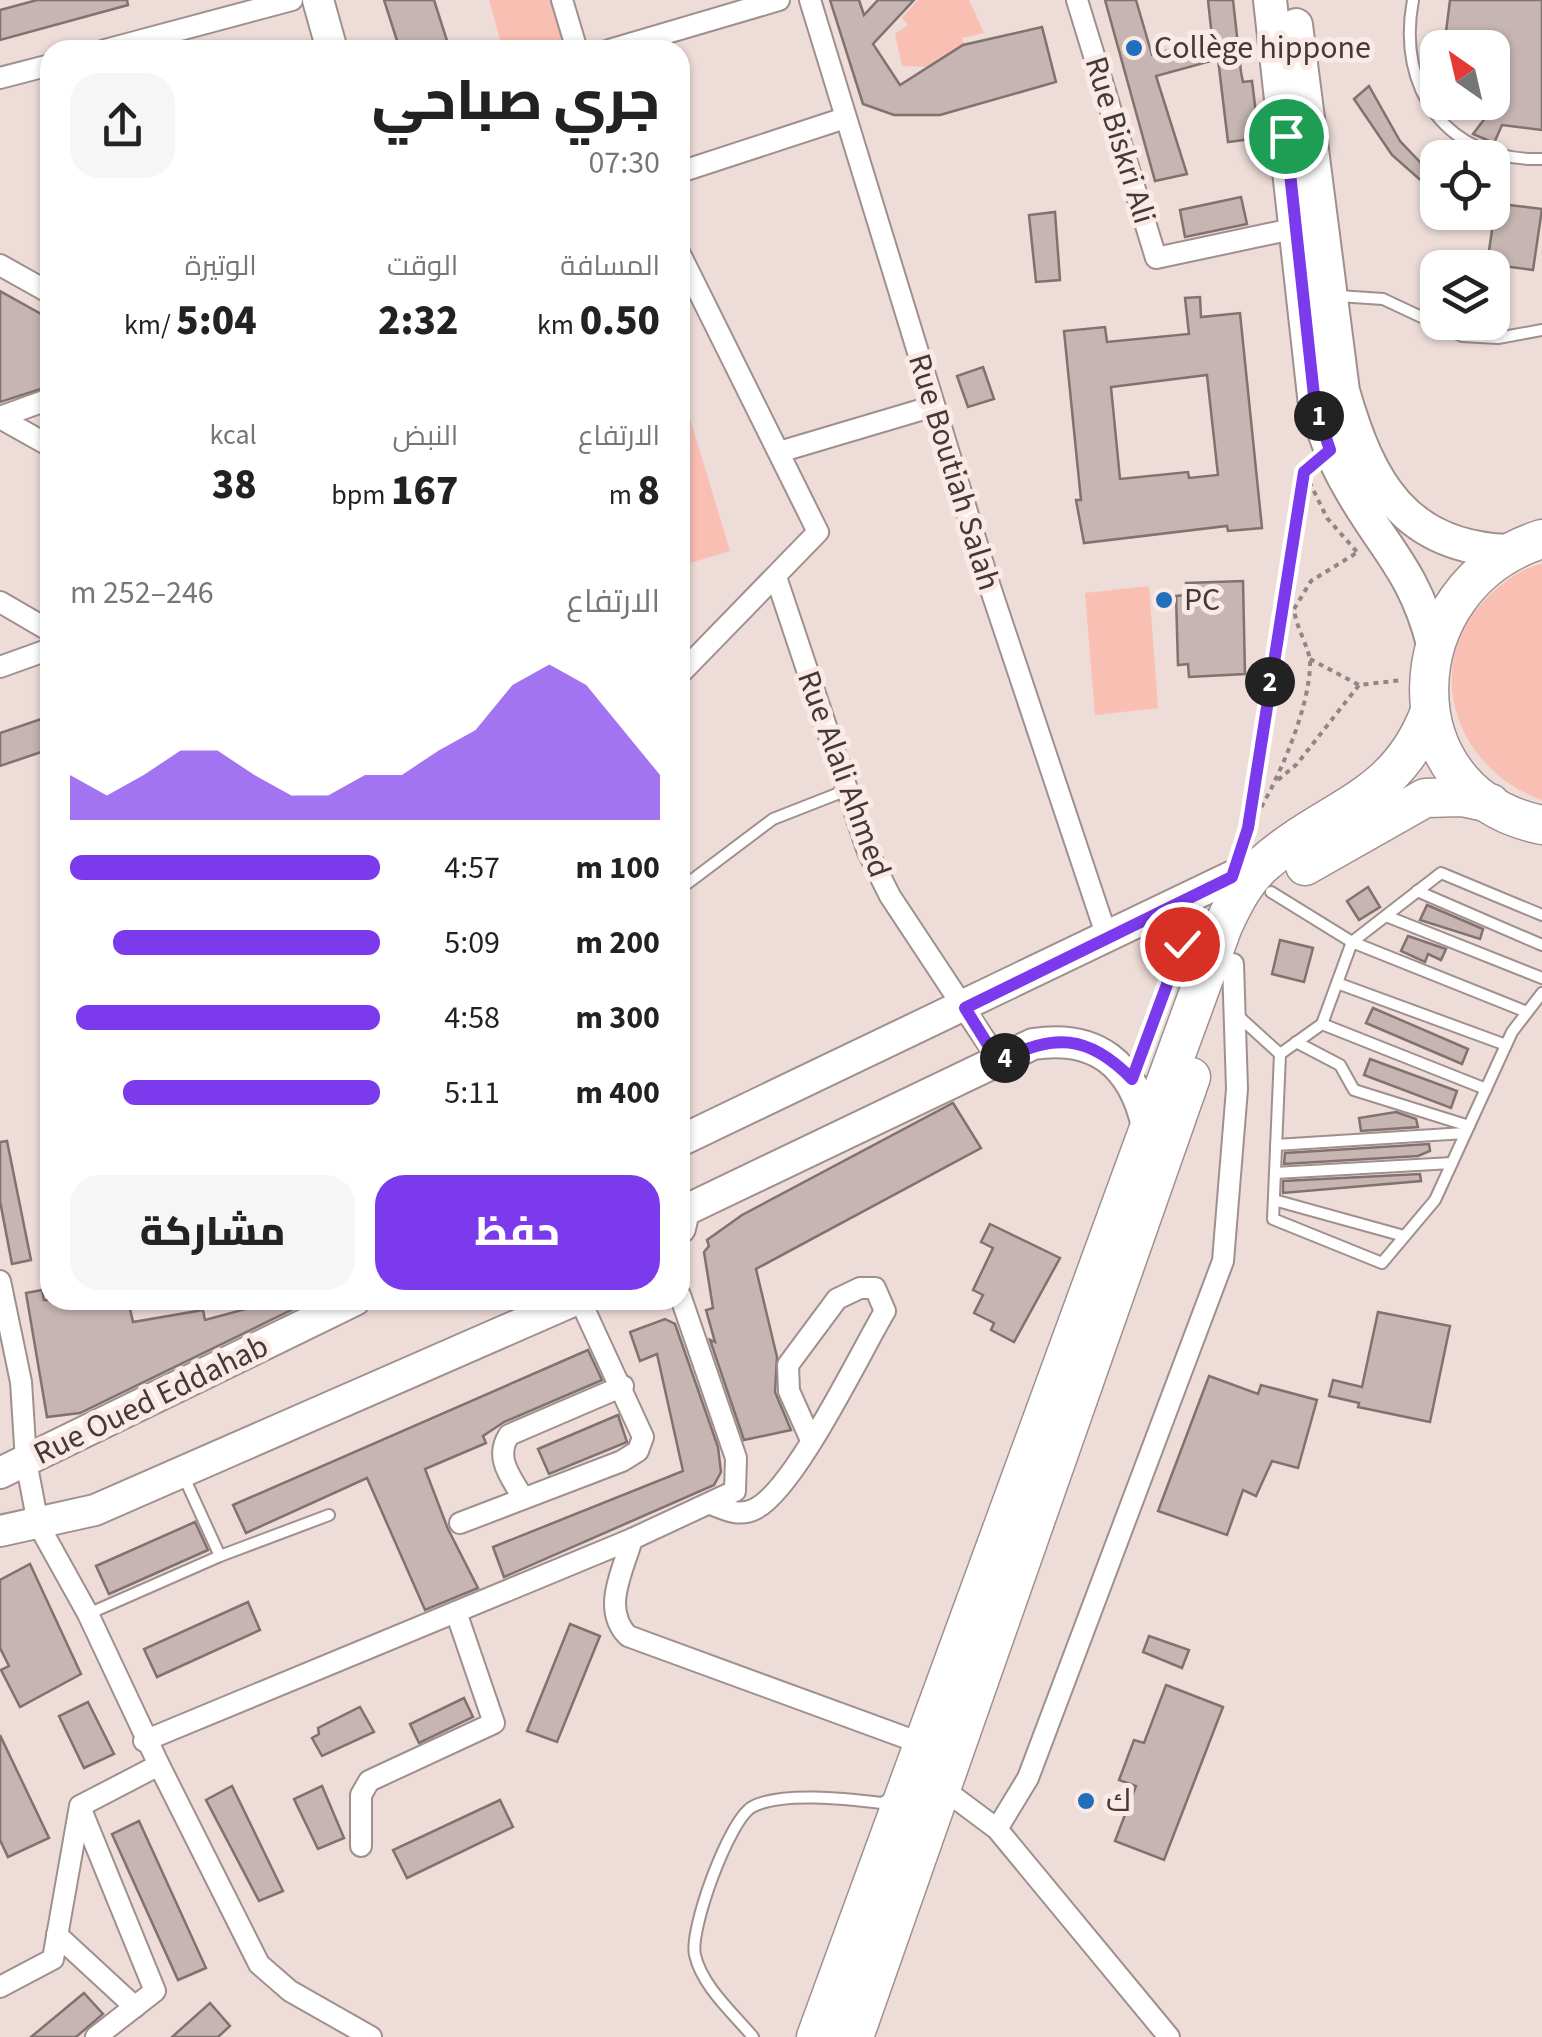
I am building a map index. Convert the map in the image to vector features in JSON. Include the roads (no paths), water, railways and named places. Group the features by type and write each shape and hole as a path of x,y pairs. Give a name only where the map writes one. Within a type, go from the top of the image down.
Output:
{"highway":[{"path":"854,2037 924,1788 923,1744 1233,889 1262,860 1367,798 1412,754 1449,606 1474,575 1525,545"},
{"path":"1430,677 1442,746 1462,778 1490,803"},
{"path":"1262,860 1297,870 1424,798 1462,797 1490,803 1542,824"},
{"path":"816,2037 924,1788 1233,964 1257,910 1262,860"}],"main road":[{"path":"318,0 329,40"},
{"path":"1270,0 1297,228 1317,461 1350,489 1404,566 1424,608 1430,677"},
{"path":"1292,0 1343,391 1356,434 1374,474 1406,515 1438,539 1472,550 1525,545"},
{"path":"690,1137 1108,940 1233,889"},
{"path":"690,1209 1033,1044 1062,1040 1112,1059 1132,1079 1147,1126"},
{"name":"Rue Oued Eddahab","path":"13,1467 335,1310"},
{"path":"0,1531 95,1510 555,1310"}],"street":[{"path":"142,40 292,0"},
{"path":"562,0 573,40"},
{"path":"643,40 779,0"},
{"name":"Rue Boutiah Salah","path":"810,0 934,406 1108,940"},
{"name":"Rue Biskri Ali","path":"1078,0 1156,258 1297,228"},
{"path":"0,78 40,68"},
{"path":"690,169 845,118"},
{"path":"0,265 40,288"},
{"path":"690,274 818,532 690,664"},
{"path":"0,417 40,403"},
{"path":"779,452 934,406"},
{"path":"0,417 40,440"},
{"name":"Rue Alali Ahmed","path":"776,577 868,852 890,896 998,1061"},
{"path":"0,602 40,618"},
{"path":"0,667 40,653"},
{"path":"997,1829 1028,1778 1223,1261 1237,1089 1233,964"},
{"path":"0,1281 13,1467 38,1524 88,1614 144,1741 259,1964 290,1990 371,2037"},
{"path":"711,1504 738,1514 756,1509 783,1485 885,1310 875,1288 860,1288 837,1299 788,1365 789,1391 810,1438"},
{"path":"460,1522 622,1461 638,1451 643,1437 623,1386 583,1310"},
{"path":"144,1741 632,1539 735,1491 736,1458 685,1310"},
{"path":"524,1498 504,1466 502,1446 509,1434 623,1386"},
{"path":"632,1539 613,1604 616,1624 628,1636 923,1744"},
{"path":"361,1846 362,1794 369,1781 494,1723 456,1612"},
{"path":"80,1806 158,1765"},
{"path":"924,1788 997,1829 1169,2037"},
{"path":"0,1987 53,1959 80,1806"},
{"path":"80,1806 155,1991 96,2037"},
{"path":"57,1935 135,2007"}],"lane":[{"path":"1413,0 1406,34 1413,77 1434,115 1467,143 1490,154 1542,160"},
{"path":"1332,296 1383,300 1462,336 1498,338 1542,330"},
{"path":"690,881 773,819 847,790"},
{"path":"1262,860 1352,942 1527,1012"},
{"path":"1280,1054 1322,1024 1352,942 1441,873 1542,914"},
{"path":"1132,1079 1186,938 1233,889"},
{"path":"1417,892 1542,945"},
{"path":"1386,916 1542,978"},
{"path":"1337,982 1506,1045"},
{"path":"1280,1054 1274,1219 1382,1263 1435,1200 1506,1045 1542,992"},
{"path":"1234,1012 1280,1054"},
{"path":"1322,1024 1486,1088"},
{"path":"1296,1042 1340,1065 1354,1090 1467,1130"},
{"path":"1276,1145 1467,1130"},
{"path":"1276,1174 1452,1162"},
{"path":"1274,1200 1404,1236"},
{"path":"182,1474 220,1556"},
{"path":"88,1614 220,1556 328,1515"},
{"path":"752,2037 708,1984 695,1958 693,1938 733,1825 749,1808 771,1800 882,1802 924,1788"}],"place":[{"name":"Collège hippone","path":"1134,48"},
{"name":"PC","path":"1164,600"},
{"name":"ك","path":"1086,1801"}]}
